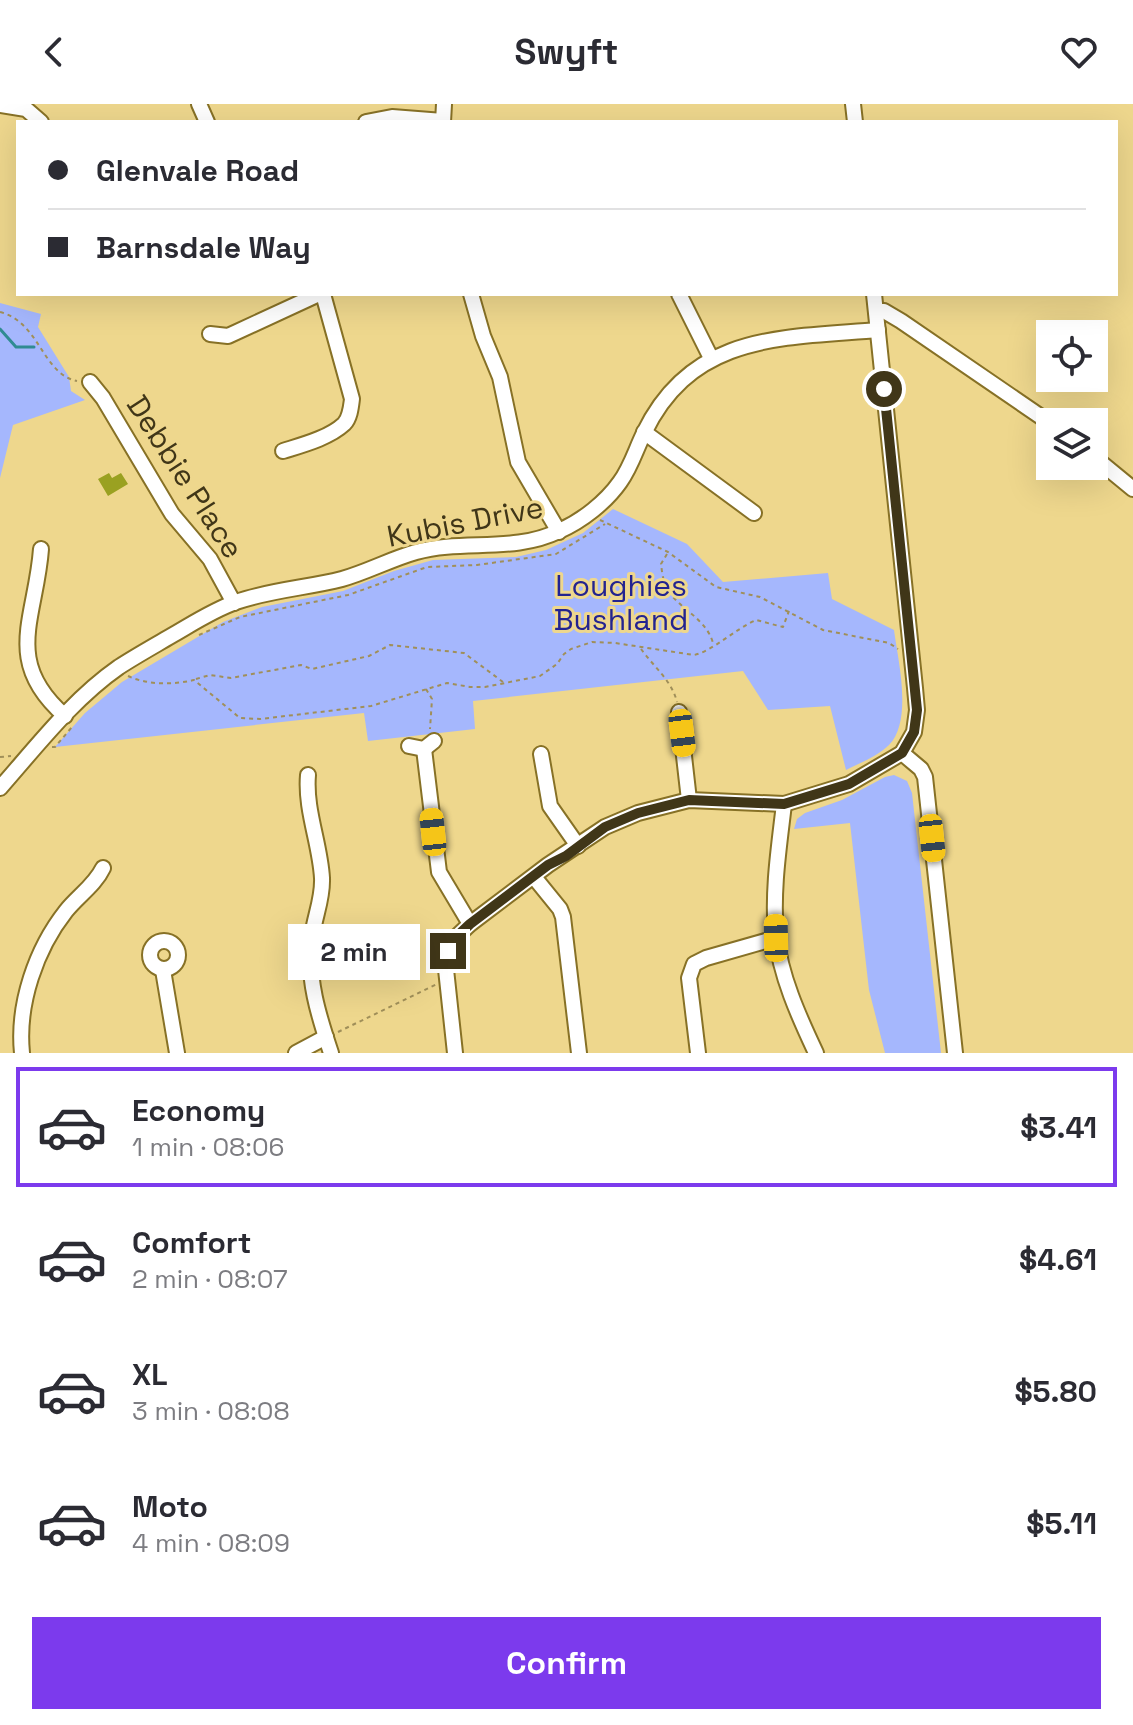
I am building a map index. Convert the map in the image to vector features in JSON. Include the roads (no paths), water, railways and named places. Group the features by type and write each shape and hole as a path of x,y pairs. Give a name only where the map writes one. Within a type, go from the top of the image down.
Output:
{"street":[{"path":"0,105 26,109 39,120"},
{"path":"376,120 392,117 423,120"},
{"path":"210,334 228,336 317,296"},
{"path":"283,451 346,423 351,411 352,399 322,296"},
{"path":"472,296 483,336 500,377 518,462 559,532"},
{"path":"680,296 711,358"},
{"path":"455,1053 445,960 451,942 470,924 605,827 638,813 689,800 784,804 849,784 902,753 914,732 917,710 874,296"},
{"path":"876,311 884,311 901,321 1036,413"},
{"name":"Kubis Drive","path":"0,788 119,667 206,615 268,592 345,578 418,551 506,545 534,541 559,532 592,511 620,482 660,404 678,383 711,358 745,345 770,340 878,330"},
{"name":"Debbie Place","path":"90,382 103,398 172,514 210,559 234,603"},
{"path":"644,432 754,513"},
{"path":"1108,468 1133,489"},
{"path":"41,549 39,579 25,645 34,679 49,701 69,720"},
{"path":"679,710 689,800"},
{"path":"409,746 429,745 439,872 470,924"},
{"path":"541,751 550,806 578,846"},
{"path":"902,753 921,769 925,777 955,1053"},
{"path":"308,775 306,795 317,837 322,876 321,899 311,939 312,984 331,1053"},
{"path":"784,804 775,890 776,938 790,990 816,1053"},
{"path":"22,1053 29,982 48,937 68,909 99,877 103,868"},
{"path":"534,877 563,917 579,1053"},
{"path":"698,1053 689,978 694,964 776,938"},
{"path":"163,970 177,1053"},
{"path":"296,1053 326,1037"}],"waterway":[{"path":"0,329 16,347 34,347"}],"park label":[{"name":"Loughies Bushland","path":"621,603"}]}
